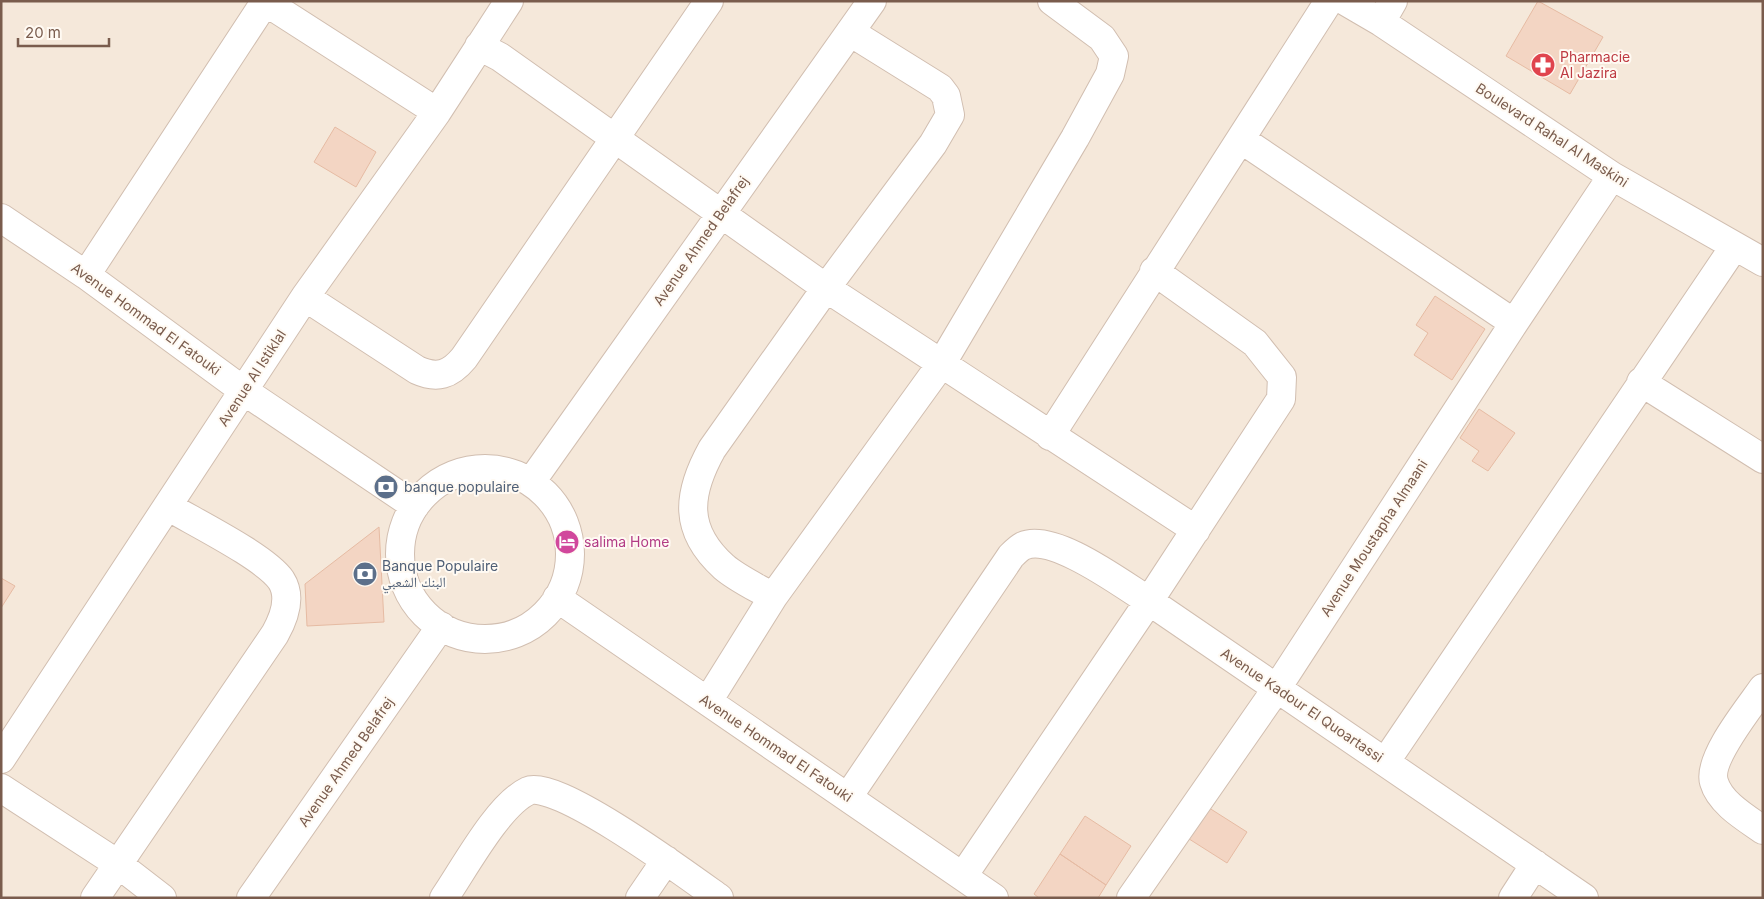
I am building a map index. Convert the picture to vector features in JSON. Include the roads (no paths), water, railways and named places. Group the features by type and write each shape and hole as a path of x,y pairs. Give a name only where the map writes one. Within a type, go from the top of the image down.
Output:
{"street":[{"name":"Avenue Al Istiklal","path":"1,759 169,507 305,297 437,112 509,1"},
{"path":"305,297 417,370 430,376 453,370 464,358 709,1"},
{"name":"Avenue Ahmed Belafrej","path":"531,482 872,1"},
{"path":"708,701 774,597 942,363 1075,138 1110,74 1114,62 1112,51 1102,38 1052,1"},
{"path":"1050,436 1154,271 1242,140 1329,1"},
{"name":"Boulevard Rahal Al Maskini","path":"1345,1 1387,11 1612,176 1763,262"},
{"path":"86,274 265,2 437,112"},
{"path":"774,597 725,568 706,548 694,525 694,495 700,470 712,449 826,288 933,144 950,115 946,96 940,88 850,32"},
{"path":"479,46 500,57 826,288 1196,530"},
{"path":"1242,140 1514,323"},
{"name":"Avenue Moustapha Almaani","path":"1131,898 1277,688 1514,323 1612,176"},
{"name":"Avenue Hommad El Fatouki","path":"1,218 86,274 244,391 415,506"},
{"path":"1386,761 1734,247"},
{"path":"963,876 1149,601 1282,399 1282,377 1255,343 1154,271"},
{"path":"1641,382 1763,459"},
{"path":"498,470 531,482 546,494 565,526 569,563 565,582 557,598 548,610 525,629 497,638 468,637 441,626 431,619 416,602 405,583 402,571 400,560 402,537 415,506 436,485 462,472 498,470"},
{"path":"95,898 276,634 286,611 285,589 281,580 268,565 169,507"},
{"name":"Avenue Kadour El Quoartassi","path":"848,797 1011,556 1023,546 1038,543 1059,549 1149,601 1584,898"},
{"name":"Avenue Hommad El Fatouki","path":"557,598 994,898"},
{"name":"Avenue Ahmed Belafrej","path":"251,898 441,626"},
{"path":"1763,688 1724,746 1713,769 1714,782 1722,795 1738,812 1763,830"},
{"path":"1,788 118,864 162,898"},
{"path":"444,898 506,807 531,790 541,789 564,798 666,860 719,898"},
{"path":"640,898 666,860"},
{"path":"1513,898 1535,864"}],"place":[{"name":"Pharmacie Al Jazira","path":"1543,65"},
{"name":"banque populaire","path":"386,487"},
{"name":"salima Home","path":"567,542"},
{"name":"Banque Populaire البنك الشعبي","path":"365,574"}]}
